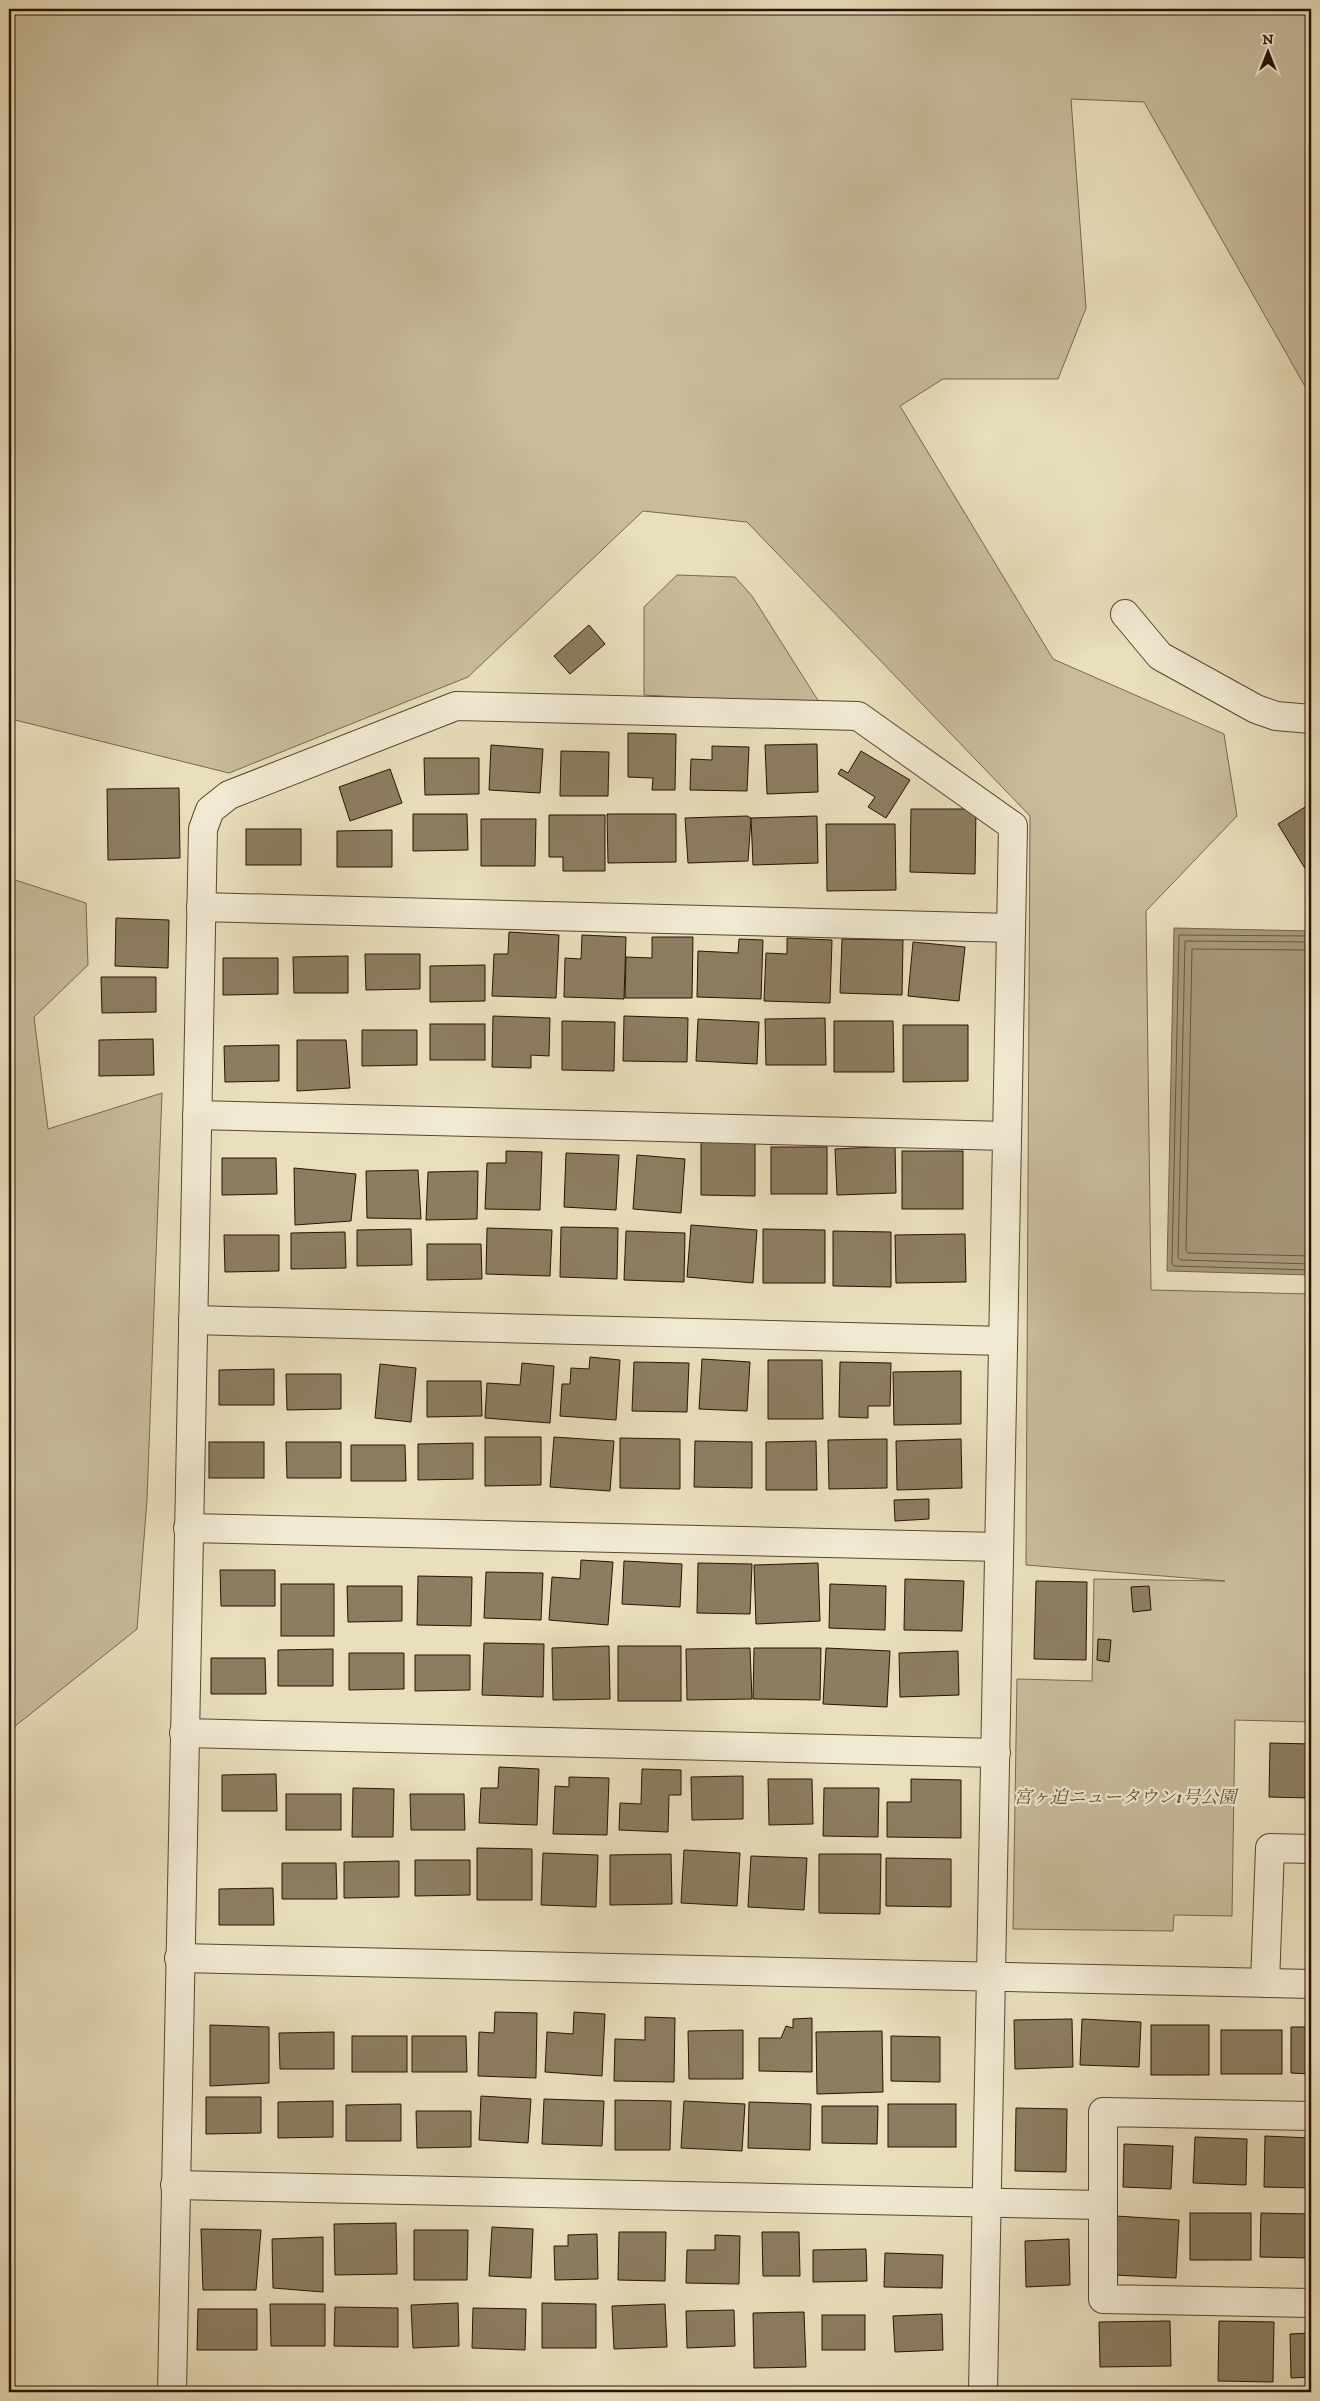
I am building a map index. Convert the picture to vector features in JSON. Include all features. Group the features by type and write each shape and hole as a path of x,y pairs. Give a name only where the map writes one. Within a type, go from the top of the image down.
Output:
{"street":[{"path":"1125,614 1160,656 1256,708 1276,716 1311,718"},
{"path":"172,2392 179,1958 203,829 210,810 229,794 456,706 858,716 1013,826 984,2392"},
{"path":"201,907 1011,928"},
{"path":"197,1115 1007,1136"},
{"path":"193,1320 1003,1341"},
{"path":"188,1528 1000,1547"},
{"path":"184,1733 996,1753"},
{"path":"1265,1983 1270,1848 1311,1849"},
{"path":"179,1958 1311,1984"},
{"path":"1311,2116 1103,2112 1101,2205 1103,2299 1311,2303"},
{"path":"175,2185 1101,2205"}],"green space":[{"name":"宮ヶ迫ニュータウン1号公園","path":"9,9 1311,9 1311,397 1144,102 1071,99 1086,308 1058,379 943,379 900,406 1053,659 1224,734 1237,816 1146,911 1151,1290 1311,1294 1311,1722 1235,1720 1232,1916 1174,1915 1173,1931 1013,1929 1017,1679 1092,1681 1094,1579 1225,1581 1026,1565 1030,816 747,522 643,511 468,677 229,773 11,719 9,724"},
{"path":"677,575 735,577 752,596 821,705 644,695 644,607"},
{"path":"9,878 86,903 88,965 34,1017 48,1129 162,1093 147,1500 137,1629 9,1731"}],"water":[{"path":"1174,928 1311,931 1311,1275 1167,1271"}],"building":[{"path":"589,625 605,644 570,674 554,656"},
{"path":"628,733 676,734 675,790 652,790 653,778 628,777"},
{"path":"817,744 818,792 767,794 765,745"},
{"path":"491,745 543,749 540,793 489,790"},
{"path":"712,746 749,747 747,791 690,790 691,759 712,760"},
{"path":"561,751 609,752 608,796 560,796"},
{"path":"861,751 910,780 886,818 868,807 875,797 838,774 841,769 848,773"},
{"path":"424,758 479,758 479,794 425,795"},
{"path":"390,769 402,803 350,821 339,787"},
{"path":"179,788 180,858 108,860 107,789"},
{"path":"1305,807 1311,818 1311,874 1309,875 1278,824"},
{"path":"911,809 976,809 975,874 910,872"},
{"path":"413,814 467,814 468,850 413,851"},
{"path":"607,814 676,814 676,862 608,863"},
{"path":"549,815 605,815 605,871 563,871 563,857 549,857"},
{"path":"747,816 751,818 748,861 688,863 685,818"},
{"path":"817,816 818,863 753,865 751,818"},
{"path":"481,819 536,819 535,866 481,866"},
{"path":"826,824 895,824 896,890 827,891"},
{"path":"246,829 301,829 301,865 246,865"},
{"path":"392,830 392,867 337,867 337,831"},
{"path":"116,918 169,920 168,968 115,966"},
{"path":"509,932 559,935 556,998 492,996 494,954 508,954"},
{"path":"582,935 626,937 624,999 564,997 565,958 581,959"},
{"path":"652,937 693,937 692,998 625,998 626,957 652,958"},
{"path":"787,938 832,940 830,1003 764,1001 766,953 787,954"},
{"path":"739,939 763,940 761,999 697,997 698,951 738,953"},
{"path":"842,939 903,940 902,995 840,993"},
{"path":"913,942 965,947 959,1001 908,996"},
{"path":"365,954 420,954 420,989 366,990"},
{"path":"348,956 348,993 294,993 293,957"},
{"path":"223,958 278,958 278,994 223,995"},
{"path":"485,965 485,1001 430,1002 430,966"},
{"path":"101,977 156,977 156,1012 102,1013"},
{"path":"493,1016 550,1018 549,1056 531,1055 531,1068 492,1067"},
{"path":"624,1016 688,1018 687,1062 623,1061"},
{"path":"825,1018 826,1065 766,1065 765,1019"},
{"path":"698,1019 759,1022 757,1064 696,1061"},
{"path":"562,1021 615,1022 614,1071 562,1070"},
{"path":"834,1021 893,1021 894,1072 834,1072"},
{"path":"430,1024 485,1024 485,1060 430,1060"},
{"path":"903,1025 968,1025 968,1081 903,1082"},
{"path":"362,1030 417,1030 417,1065 362,1066"},
{"path":"153,1039 154,1075 99,1076 99,1040"},
{"path":"297,1040 346,1040 350,1088 297,1091"},
{"path":"279,1045 279,1081 225,1082 224,1046"},
{"path":"701,1142 755,1142 755,1196 701,1195"},
{"path":"895,1146 896,1193 837,1195 835,1149"},
{"path":"771,1147 827,1147 827,1194 771,1194"},
{"path":"506,1151 542,1152 540,1210 485,1209 487,1163 506,1163"},
{"path":"902,1151 963,1151 963,1209 902,1209"},
{"path":"566,1153 619,1155 616,1210 564,1207"},
{"path":"637,1155 685,1159 681,1213 633,1209"},
{"path":"222,1158 276,1158 277,1194 222,1195"},
{"path":"294,1168 356,1174 351,1221 295,1225"},
{"path":"418,1170 421,1219 367,1218 366,1171"},
{"path":"478,1171 477,1219 426,1220 428,1172"},
{"path":"691,1225 757,1230 753,1283 687,1277"},
{"path":"561,1227 618,1228 617,1279 560,1277"},
{"path":"487,1228 552,1230 550,1276 486,1274"},
{"path":"411,1229 412,1265 357,1266 357,1230"},
{"path":"763,1229 825,1230 825,1283 763,1283"},
{"path":"626,1231 685,1233 684,1282 624,1280"},
{"path":"833,1231 891,1232 891,1287 833,1286"},
{"path":"345,1232 346,1268 291,1269 291,1233"},
{"path":"965,1234 966,1282 896,1283 895,1235"},
{"path":"224,1235 279,1235 279,1271 225,1272"},
{"path":"427,1244 481,1244 482,1279 427,1280"},
{"path":"590,1357 620,1360 616,1420 560,1416 562,1384 570,1384 571,1368 589,1369"},
{"path":"702,1359 750,1362 747,1411 699,1409"},
{"path":"768,1360 822,1360 823,1419 768,1419"},
{"path":"634,1362 689,1363 687,1412 632,1411"},
{"path":"840,1362 891,1363 890,1406 868,1406 868,1418 839,1417"},
{"path":"522,1363 554,1366 550,1423 485,1418 487,1383 520,1385"},
{"path":"380,1364 416,1368 411,1422 375,1418"},
{"path":"274,1369 274,1405 219,1405 219,1370"},
{"path":"961,1371 961,1424 894,1425 893,1372"},
{"path":"286,1374 341,1374 341,1409 287,1410"},
{"path":"427,1381 481,1381 482,1416 427,1417"},
{"path":"485,1437 541,1437 541,1485 485,1486"},
{"path":"554,1437 614,1441 610,1491 550,1487"},
{"path":"620,1438 680,1439 680,1489 620,1488"},
{"path":"887,1439 887,1488 829,1489 828,1440"},
{"path":"961,1439 962,1488 897,1490 896,1441"},
{"path":"695,1441 752,1442 752,1488 694,1487"},
{"path":"816,1441 817,1490 766,1490 766,1442"},
{"path":"209,1442 264,1442 264,1478 209,1478"},
{"path":"286,1442 341,1442 341,1478 287,1478"},
{"path":"473,1443 473,1479 418,1480 418,1444"},
{"path":"351,1445 405,1445 406,1481 351,1481"},
{"path":"929,1499 929,1519 895,1521 894,1500"},
{"path":"581,1560 613,1562 608,1625 549,1620 552,1577 580,1579"},
{"path":"624,1561 682,1564 680,1607 622,1604"},
{"path":"698,1563 752,1564 750,1614 697,1613"},
{"path":"818,1563 820,1621 756,1624 754,1565"},
{"path":"220,1570 275,1570 275,1606 221,1606"},
{"path":"486,1572 543,1573 541,1620 484,1618"},
{"path":"418,1576 472,1577 471,1626 417,1625"},
{"path":"905,1579 964,1581 962,1631 904,1630"},
{"path":"1036,1581 1087,1582 1086,1660 1034,1659"},
{"path":"281,1584 334,1584 334,1636 281,1636"},
{"path":"830,1584 886,1586 885,1630 829,1628"},
{"path":"347,1586 402,1586 402,1621 348,1622"},
{"path":"1149,1586 1151,1610 1133,1612 1131,1587"},
{"path":"1098,1639 1111,1640 1109,1662 1097,1660"},
{"path":"484,1643 544,1644 543,1697 482,1695"},
{"path":"609,1646 610,1699 553,1700 552,1648"},
{"path":"618,1646 681,1646 681,1701 618,1701"},
{"path":"750,1648 752,1699 687,1700 686,1649"},
{"path":"754,1648 821,1648 820,1700 753,1699"},
{"path":"826,1648 890,1651 887,1707 823,1704"},
{"path":"333,1649 333,1686 278,1686 278,1650"},
{"path":"958,1651 959,1695 900,1697 899,1653"},
{"path":"349,1653 404,1653 404,1689 349,1690"},
{"path":"415,1655 470,1655 470,1690 415,1691"},
{"path":"211,1658 265,1658 266,1694 211,1694"},
{"path":"1270,1743 1311,1744 1311,1798 1269,1797"},
{"path":"499,1767 539,1769 537,1825 479,1823 481,1788 498,1788"},
{"path":"642,1769 681,1770 681,1795 669,1795 668,1832 619,1830 620,1803 641,1804"},
{"path":"276,1774 277,1811 222,1811 222,1775"},
{"path":"743,1776 743,1819 692,1820 691,1777"},
{"path":"569,1777 609,1778 607,1835 553,1834 555,1786 569,1787"},
{"path":"768,1779 812,1779 813,1824 769,1825"},
{"path":"911,1779 961,1780 961,1838 887,1837 887,1802 911,1802"},
{"path":"353,1788 394,1789 393,1837 352,1837"},
{"path":"824,1788 879,1788 878,1837 823,1836"},
{"path":"286,1794 341,1794 341,1830 286,1830"},
{"path":"410,1794 464,1794 465,1830 411,1830"},
{"path":"477,1848 532,1849 532,1900 477,1900"},
{"path":"684,1850 740,1853 737,1906 681,1903"},
{"path":"543,1853 598,1855 596,1907 541,1905"},
{"path":"671,1854 672,1904 610,1905 610,1855"},
{"path":"819,1854 881,1854 880,1914 819,1913"},
{"path":"751,1856 807,1858 804,1910 748,1907"},
{"path":"886,1858 951,1859 951,1907 886,1906"},
{"path":"415,1860 470,1860 470,1895 415,1896"},
{"path":"399,1861 399,1897 344,1898 344,1862"},
{"path":"282,1863 336,1863 337,1899 282,1899"},
{"path":"1309,1870 1311,1870 1311,1934 1310,1934"},
{"path":"273,1888 274,1925 219,1925 219,1889"},
{"path":"495,2012 537,2013 536,2078 478,2076 479,2032 494,2033"},
{"path":"574,2012 605,2014 602,2076 545,2072 547,2032 573,2034"},
{"path":"645,2017 675,2018 674,2082 614,2081 615,2039 645,2040"},
{"path":"812,2018 812,2072 759,2071 759,2038 781,2038 786,2026 793,2028 793,2019"},
{"path":"1072,2019 1073,2067 1015,2069 1014,2020"},
{"path":"1082,2019 1141,2022 1139,2067 1080,2065"},
{"path":"210,2025 269,2027 269,2083 210,2086"},
{"path":"1151,2025 1209,2025 1209,2075 1151,2075"},
{"path":"1291,2027 1311,2027 1311,2074 1291,2073"},
{"path":"743,2030 743,2079 689,2079 688,2031"},
{"path":"1221,2030 1282,2030 1282,2074 1221,2074"},
{"path":"882,2031 883,2092 817,2094 816,2032"},
{"path":"334,2032 334,2069 280,2069 279,2033"},
{"path":"352,2036 407,2036 407,2072 352,2072"},
{"path":"412,2036 466,2036 467,2072 412,2072"},
{"path":"891,2036 940,2037 940,2082 891,2081"},
{"path":"481,2096 531,2099 528,2143 479,2140"},
{"path":"206,2097 261,2097 261,2133 206,2134"},
{"path":"544,2099 604,2101 602,2146 542,2144"},
{"path":"615,2100 671,2101 670,2150 615,2150"},
{"path":"333,2101 333,2137 278,2138 278,2102"},
{"path":"684,2101 745,2104 742,2151 681,2148"},
{"path":"749,2102 811,2104 810,2150 748,2148"},
{"path":"401,2104 401,2141 346,2141 346,2105"},
{"path":"888,2104 956,2104 956,2147 888,2147"},
{"path":"822,2106 878,2106 877,2144 822,2143"},
{"path":"1016,2108 1067,2109 1066,2172 1015,2171"},
{"path":"416,2111 471,2111 471,2147 417,2148"},
{"path":"1265,2136 1311,2138 1311,2188 1264,2187"},
{"path":"1195,2137 1247,2139 1246,2185 1193,2183"},
{"path":"1124,2144 1173,2146 1171,2189 1123,2187"},
{"path":"1190,2213 1251,2213 1251,2260 1190,2260"},
{"path":"1261,2213 1311,2214 1311,2258 1260,2257"},
{"path":"1116,2216 1179,2220 1176,2278 1113,2275"},
{"path":"396,2223 397,2274 335,2275 334,2224"},
{"path":"492,2227 533,2229 531,2278 489,2276"},
{"path":"201,2229 261,2230 256,2290 203,2290"},
{"path":"414,2230 468,2230 467,2280 414,2280"},
{"path":"619,2232 666,2232 665,2281 618,2280"},
{"path":"762,2232 799,2232 800,2276 763,2276"},
{"path":"597,2234 598,2279 555,2280 554,2246 568,2246 568,2235"},
{"path":"715,2235 740,2236 739,2284 686,2283 687,2250 715,2250"},
{"path":"323,2237 323,2292 273,2288 272,2239"},
{"path":"1069,2239 1070,2285 1026,2287 1025,2241"},
{"path":"866,2249 867,2281 813,2282 813,2250"},
{"path":"885,2253 943,2255 942,2288 884,2287"},
{"path":"458,2303 459,2346 413,2348 411,2305"},
{"path":"542,2303 596,2304 596,2348 542,2348"},
{"path":"270,2304 325,2304 325,2346 271,2346"},
{"path":"665,2304 667,2347 614,2349 612,2306"},
{"path":"335,2307 398,2308 398,2347 334,2346"},
{"path":"473,2308 526,2309 525,2350 472,2348"},
{"path":"198,2309 257,2309 257,2350 197,2350"},
{"path":"734,2310 735,2346 687,2348 686,2311"},
{"path":"804,2312 806,2367 754,2368 753,2313"},
{"path":"942,2314 943,2350 895,2352 893,2316"},
{"path":"822,2315 865,2315 865,2350 822,2350"},
{"path":"1170,2321 1171,2366 1100,2367 1099,2322"},
{"path":"1219,2321 1274,2322 1273,2382 1218,2381"},
{"path":"1311,2333 1311,2377 1291,2378 1290,2334"}]}
